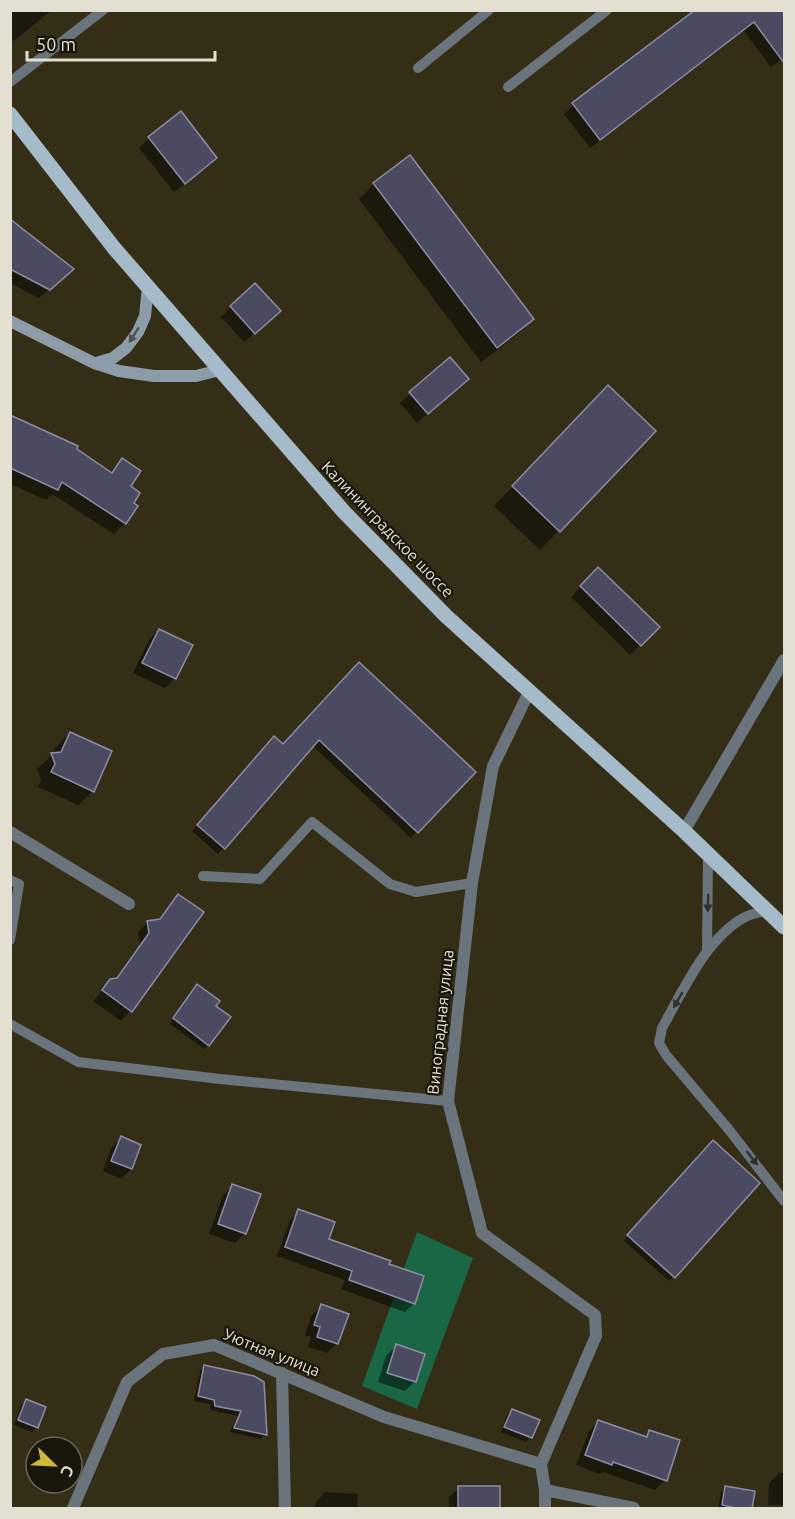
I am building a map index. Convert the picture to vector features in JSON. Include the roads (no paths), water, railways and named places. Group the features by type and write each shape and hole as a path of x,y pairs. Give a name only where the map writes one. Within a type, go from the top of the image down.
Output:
{"main road":[{"name":"Калининградское шоссе","path":"10,114 114,248 344,512 446,616 684,831 784,927"},
{"path":"94,363 113,358 126,348 138,332 145,316 148,287"},
{"path":"10,321 94,363 119,371 154,376 196,376 220,370"}],"street":[{"path":"684,831 784,660"},
{"name":"Виноградная улица","path":"529,692 493,766 472,883 448,1101 482,1233 595,1315 596,1336 541,1464"},
{"path":"10,832 129,904"},
{"name":"Уютная улица","path":"73,1509 127,1382 163,1354 214,1345 384,1417 541,1464"},
{"path":"282,1373 285,1509"},
{"path":"541,1464 545,1509"},
{"path":"545,1490 634,1509"}],"lane":[{"path":"10,82 103,10"},
{"path":"418,68 489,10"},
{"path":"508,87 607,10"},
{"path":"203,876 261,879 312,822 390,884 416,892 472,883"},
{"path":"707,950 708,856"},
{"path":"10,880 19,884 10,939"},
{"path":"767,910 746,916 727,929 707,950 662,1028 659,1043 666,1055 784,1200"},
{"path":"10,1024 78,1062 231,1080 448,1101"}]}
